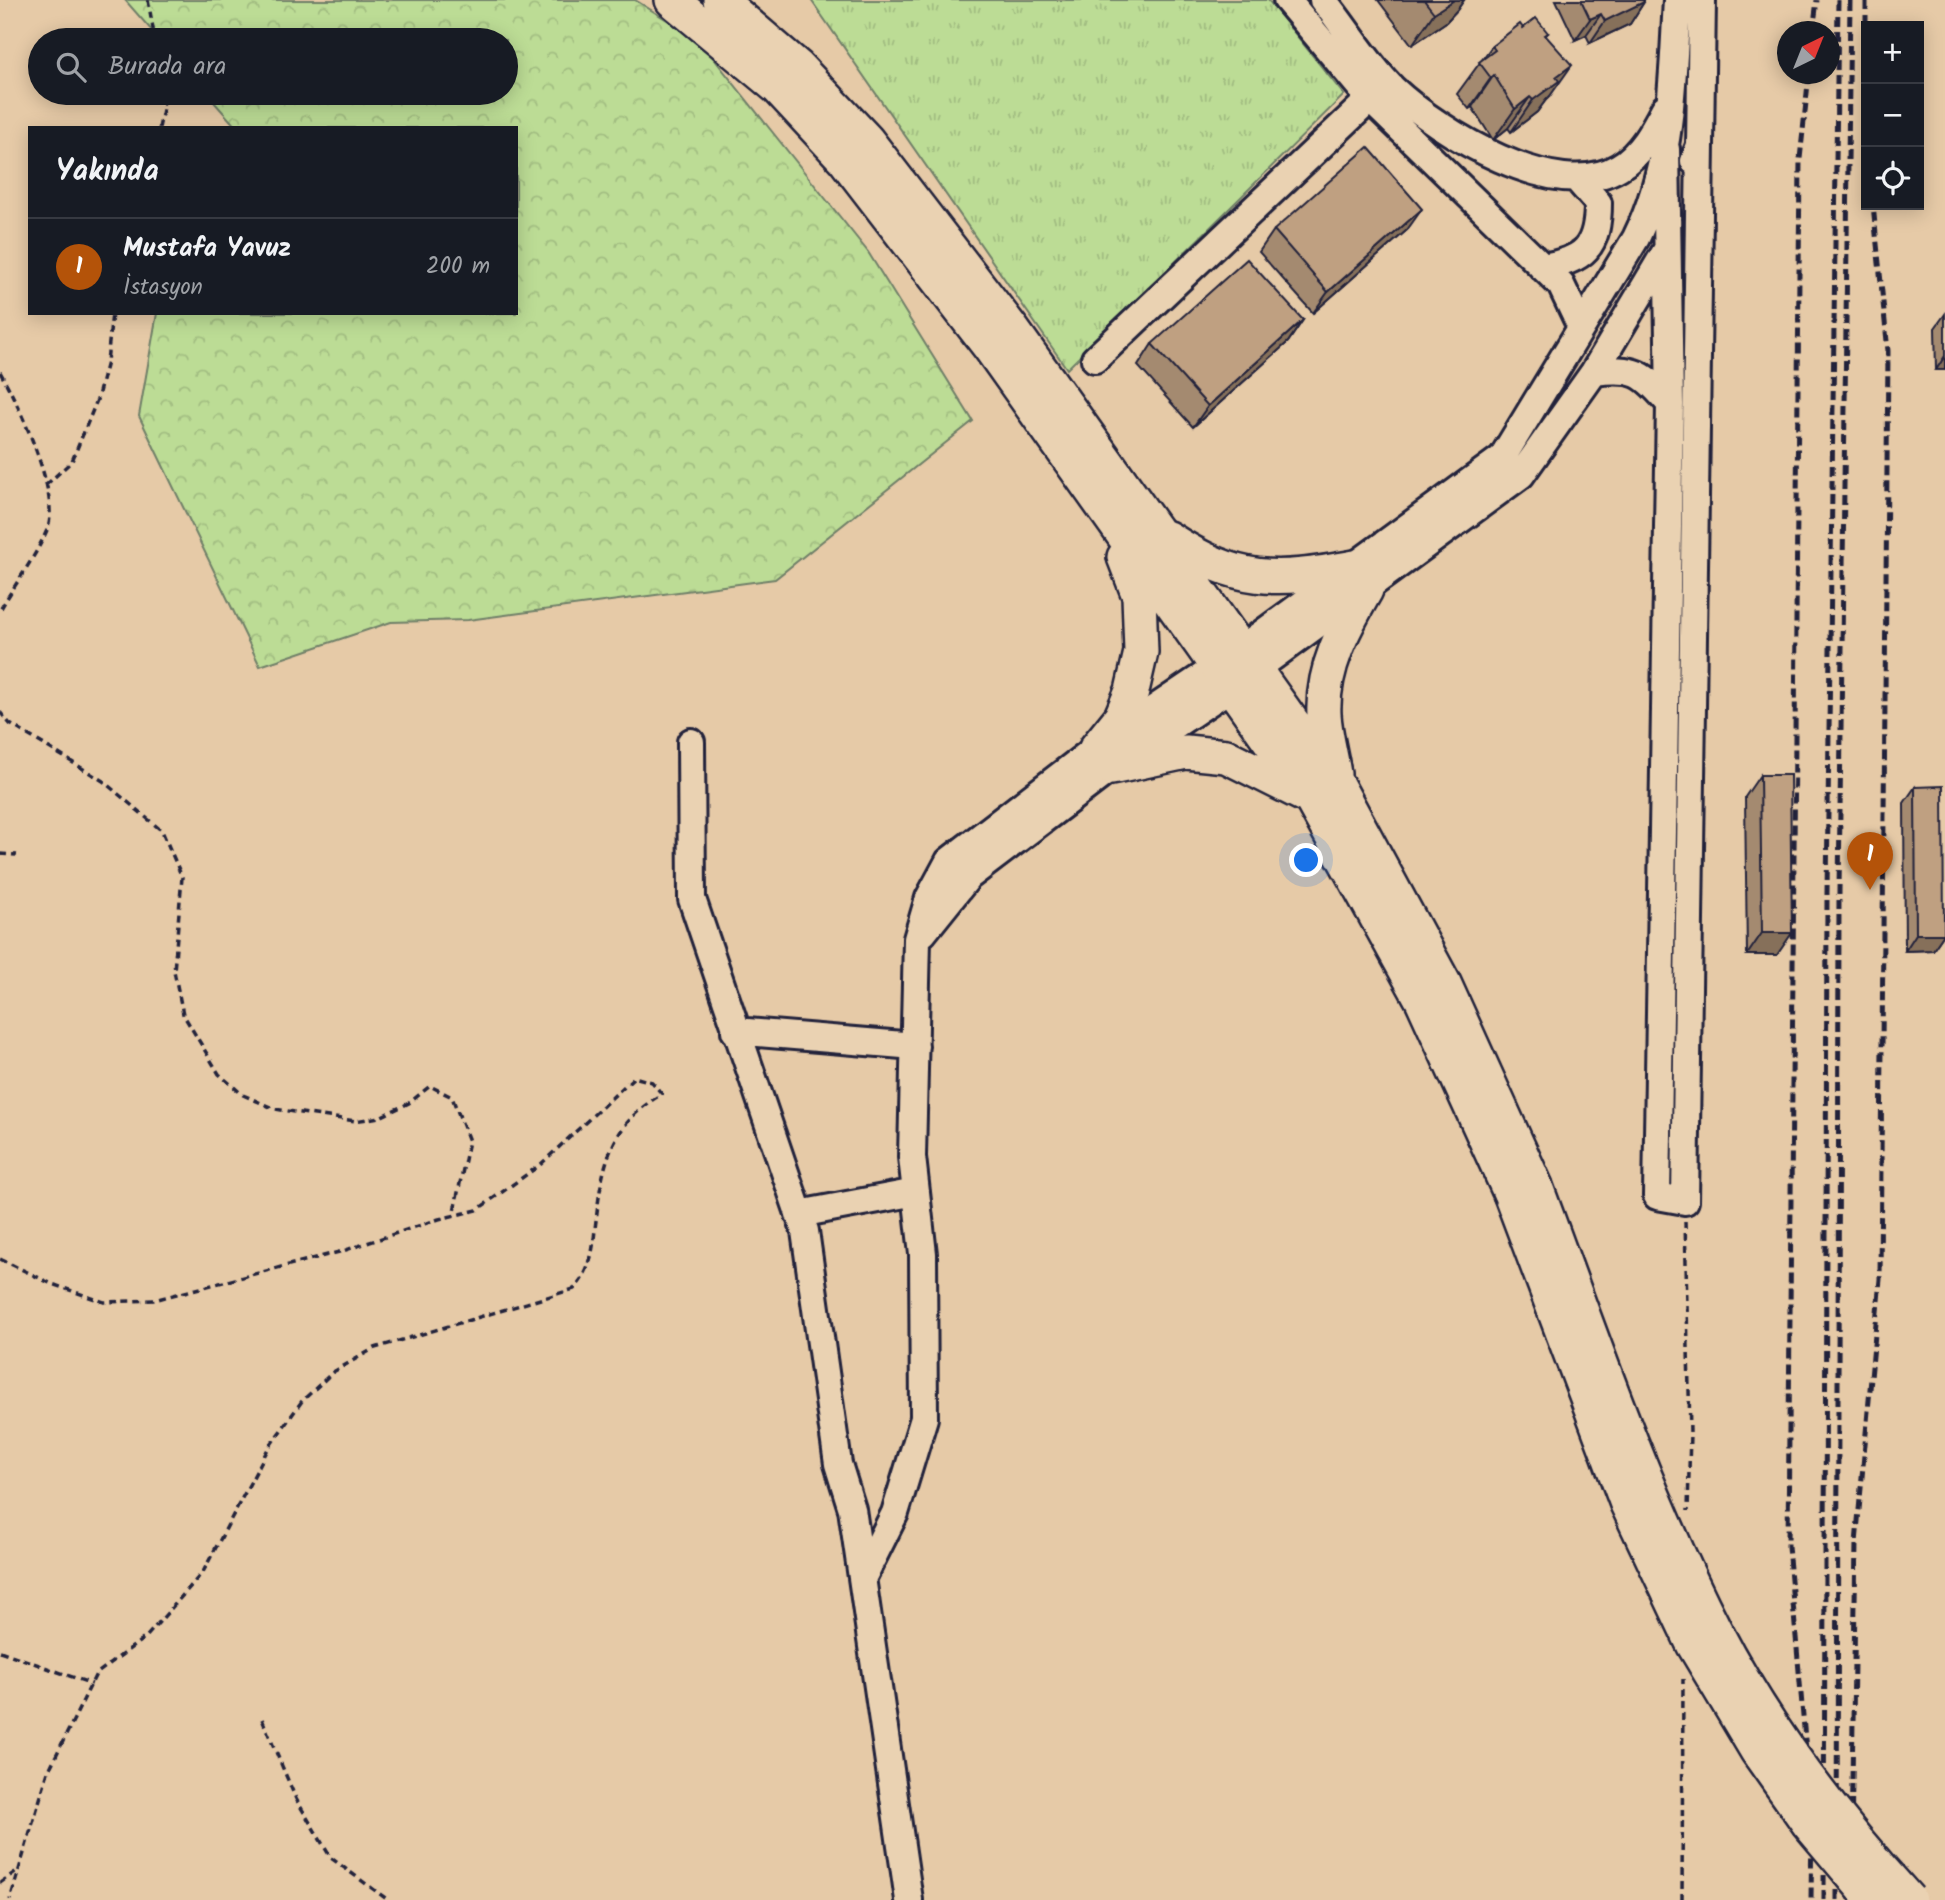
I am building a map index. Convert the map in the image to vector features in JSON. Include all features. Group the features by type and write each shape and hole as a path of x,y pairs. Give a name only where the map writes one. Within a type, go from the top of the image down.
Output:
{"main road":[{"path":"672,0 778,88 844,159 990,348 1108,516 1235,668 1324,791 1444,983 1522,1189 1651,1494 1716,1631 1779,1736 1829,1807 1909,1900"},
{"path":"720,0 798,67 867,140 1013,330 1155,529 1235,668"},
{"path":"1108,516 1139,596 1141,652 1132,691 1103,758 1186,752 1226,756 1324,791"},
{"path":"1155,529 1204,561 1250,577 1360,579 1330,667 1324,713 1324,791"},
{"path":"1522,1189 1627,1504 1693,1644 1772,1771 1808,1823 1873,1900"}],"street":[{"path":"1287,0 1370,99 1561,285 1581,327"},
{"path":"1323,0 1391,87 1442,129 1524,169 1577,179 1619,167 1647,139 1672,97"},
{"path":"1677,0 1672,97 1666,149 1665,251 1670,404 1657,1196 1685,1201 1702,0"},
{"path":"1095,359 1370,99"},
{"path":"863,1577 895,1513 924,1418 923,1254 912,1157 918,939 968,877 1103,758 1360,579 1521,475 1594,372 1665,251 1700,145"},
{"path":"1360,579 1502,458 1636,238 1653,203 1666,149"},
{"path":"1542,267 1570,262 1585,252 1598,228 1598,203 1577,179"},
{"path":"1594,372 1625,368 1648,378 1670,404"},
{"path":"691,742 692,899 805,1231 838,1464 852,1509 863,1577 909,1900"},
{"path":"735,1031 915,1046"},
{"path":"799,1214 916,1192"}],"path":[{"path":"148,0 153,28"},
{"path":"159,126 164,105"},
{"path":"46,485 72,461 97,400 107,362 112,315"},
{"path":"0,372 30,432 46,485 48,528 0,610"},
{"path":"0,712 10,724 103,781 162,831 182,877 174,971 183,1014 219,1074 243,1096 275,1109 355,1121 380,1117 409,1103 430,1086 452,1097 469,1141 453,1216"},
{"path":"0,854 17,855"},
{"path":"0,1258 52,1284 104,1303 154,1300 343,1251 477,1210 540,1165 634,1077 652,1082 662,1094 630,1119 611,1144 600,1188 593,1247 585,1277 574,1289 375,1348 332,1372 302,1401 269,1447 203,1572 148,1636 96,1674 48,1772 10,1900"},
{"path":"0,1651 92,1684"},
{"path":"262,1719 296,1799 331,1858 388,1900"},
{"path":"0,1883 19,1869"}],"green space":[{"path":"125,0 635,0 699,40 868,252 973,421 775,579 468,620 391,622 260,666 139,416 157,315 518,315 518,126 235,126 217,105 518,105 518,28 150,28"},
{"path":"811,0 1268,0 1344,95 1067,369"}],"building":[{"path":"1424,0 1454,0 1434,13"},
{"path":"1581,0 1644,2 1605,21 1601,14 1590,19"},
{"path":"1536,18 1548,33 1545,35 1572,65 1556,77 1559,81 1515,109 1494,75 1491,78 1479,62 1495,50 1492,46 1520,24 1523,28"},
{"path":"1368,147 1422,209 1328,292 1274,230"},
{"path":"1247,259 1303,320 1208,406 1152,344"},
{"path":"1760,775 1790,775 1792,933 1762,933"},
{"path":"1943,786 1944,934 1916,934 1915,787"}],"railway":[{"path":"1814,21 1817,0"},
{"path":"1824,1900 1827,893 1838,0"},
{"path":"1837,1900 1839,891 1850,0"},
{"path":"1866,0 1866,21"},
{"path":"1808,84 1800,159 1788,1546 1812,1819 1811,1900"},
{"path":"1850,1900 1856,1543 1880,1279 1888,351 1874,210"}],"place":[{"name":"Mustafa Yavuz","path":"1870,890"}]}
